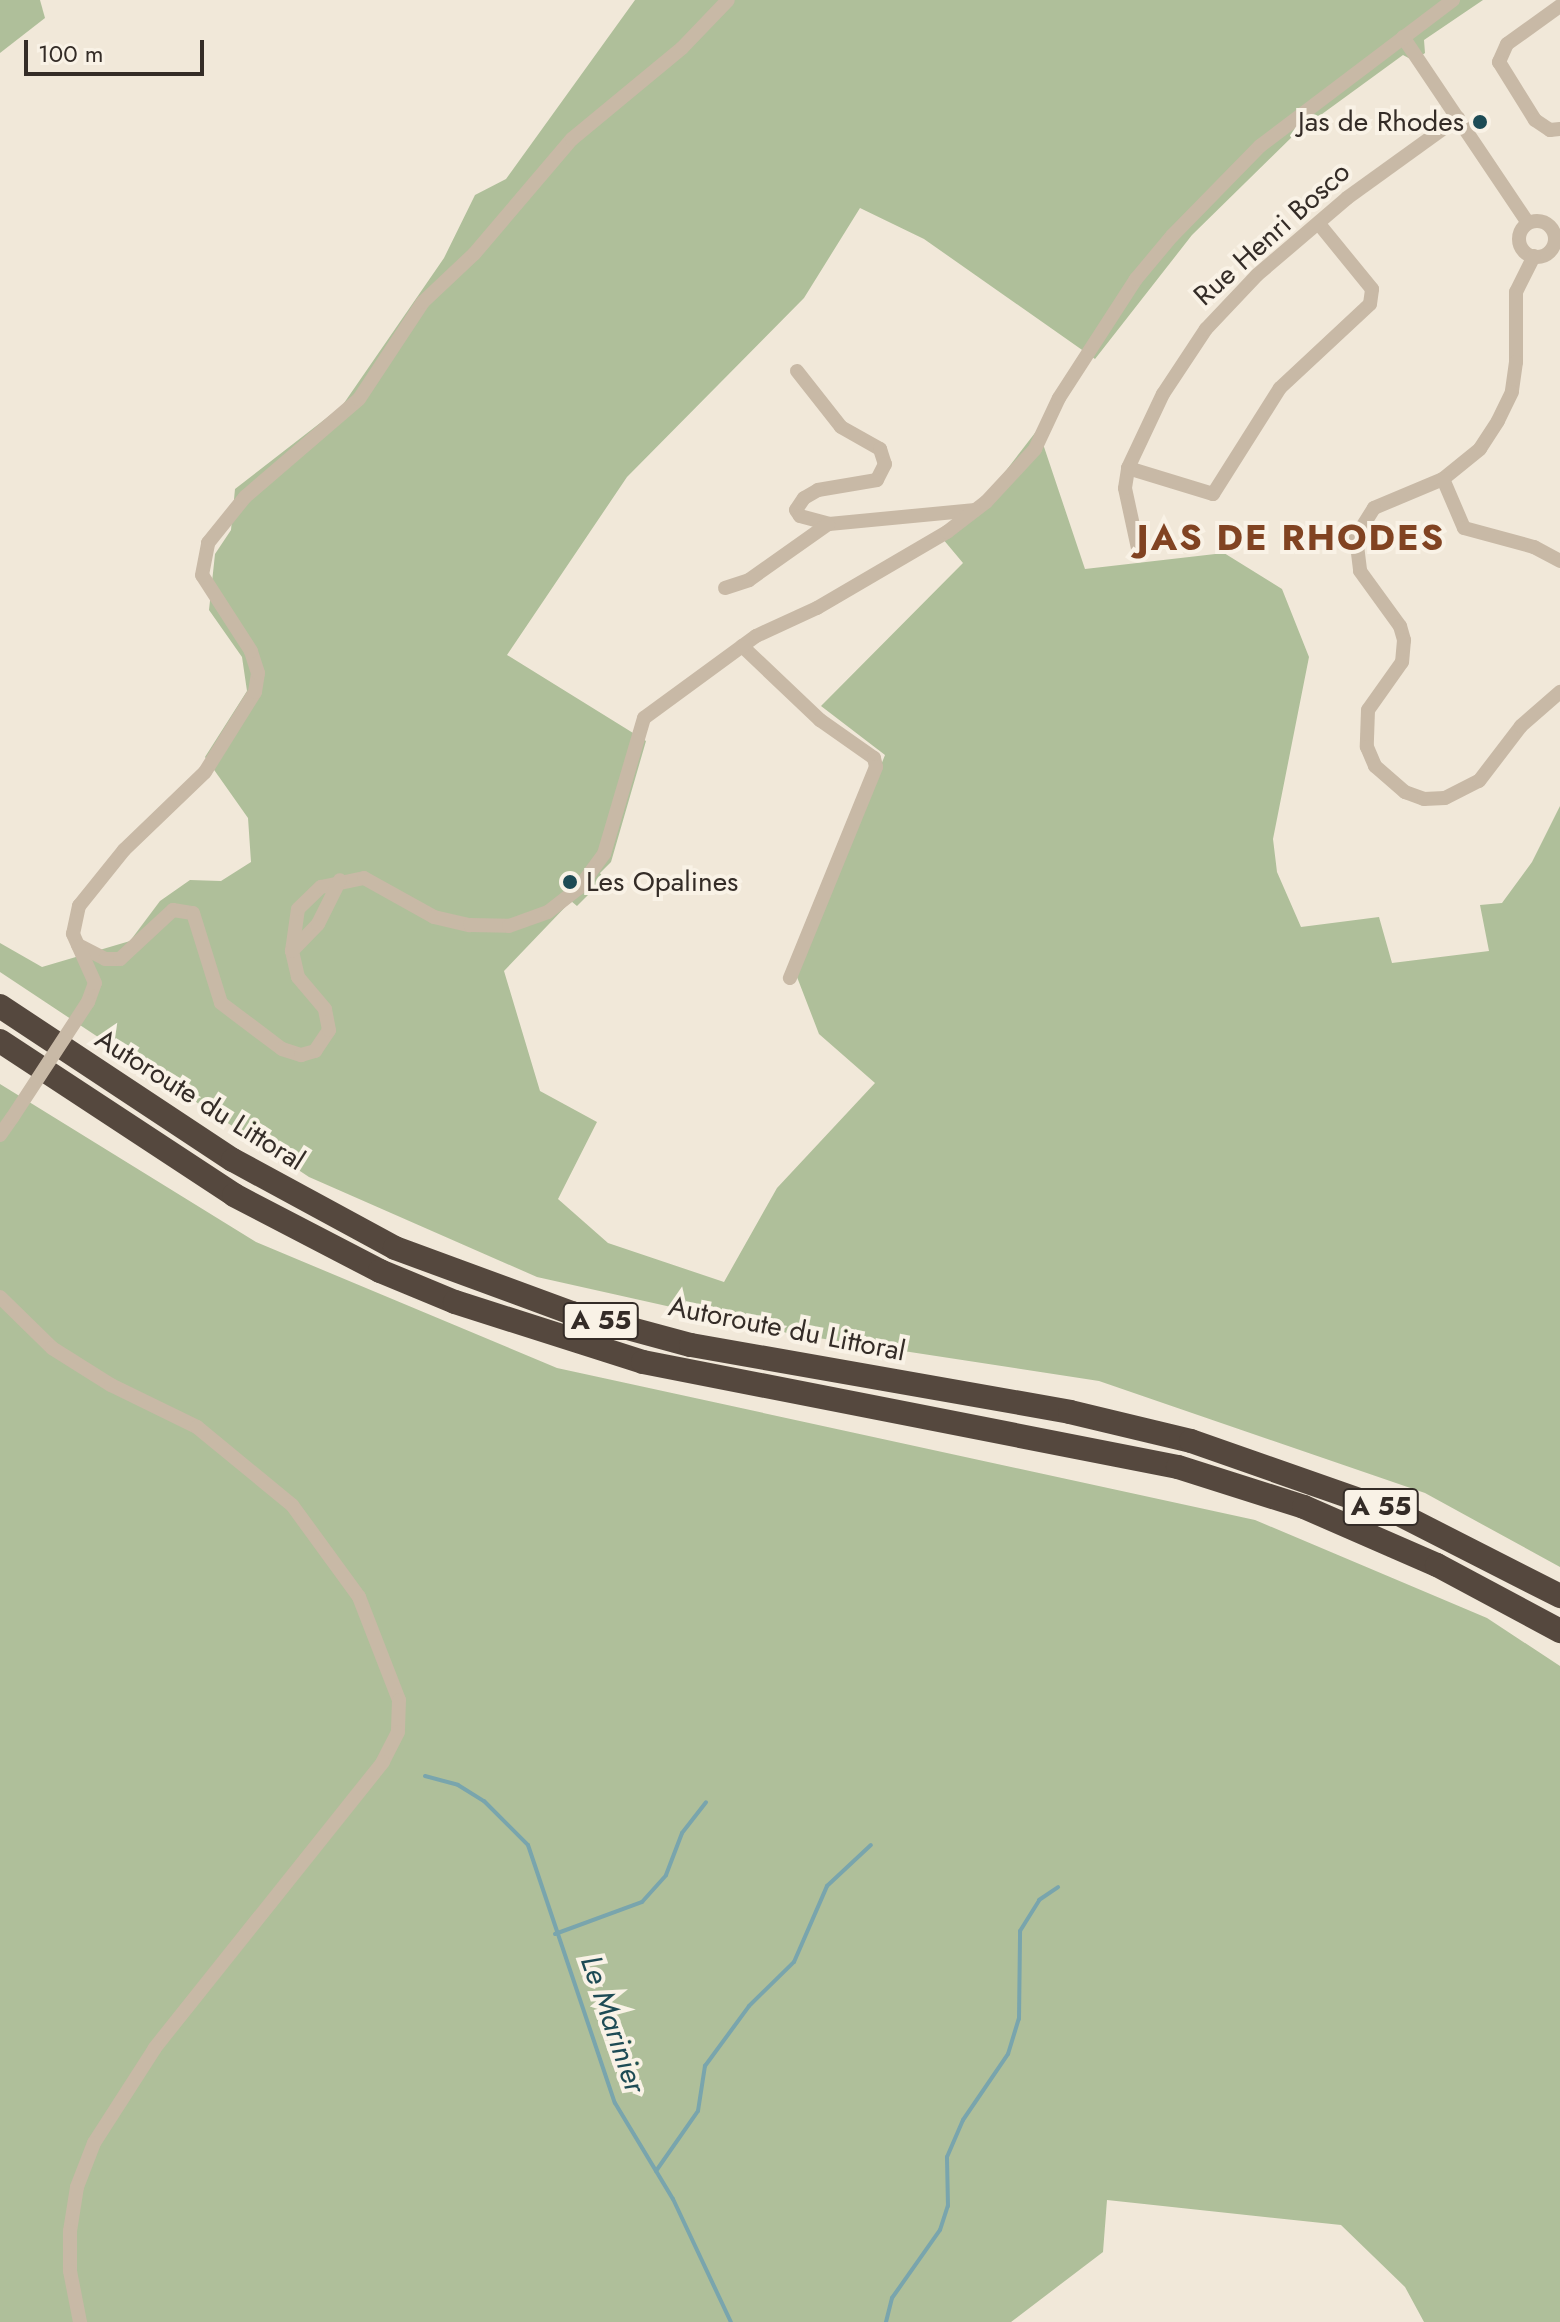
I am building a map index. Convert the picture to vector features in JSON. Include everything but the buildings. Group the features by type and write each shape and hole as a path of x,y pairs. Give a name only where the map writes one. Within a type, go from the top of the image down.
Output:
{"highway":[{"name":"Autoroute du Littoral","path":"0,1006 233,1160 395,1248 572,1313 691,1345 1070,1412 1191,1441 1399,1514 1560,1596"},
{"name":"Autoroute du Littoral","path":"0,1041 234,1195 380,1271 455,1302 643,1362 1178,1467 1304,1507 1437,1565 1560,1631"}],"street":[{"path":"0,1135 88,1002 95,983 78,945 73,921 79,906 124,850 200,778 255,692 258,673 251,651 202,575 202,557 217,529 257,485 359,399 416,310 474,254 572,139 682,48 728,0"},
{"path":"78,945 105,959 120,959 167,915 186,910 199,922 214,989 227,1009 282,1049 310,1054 327,1036 328,1017 298,977 292,951 295,919 304,900 340,880 371,881 423,912 458,923 509,926 548,912 579,888 604,854 639,725 742,646 921,547 976,510 1016,474 1035,449 1059,398 1136,279 1172,236 1260,146 1453,0"},
{"path":"1557,0 1560,6 1507,44 1499,62 1535,120 1550,130 1560,129"},
{"path":"1403,37 1528,223"},
{"name":"Rue Henri Bosco","path":"1139,553 1125,488 1128,468 1163,394 1206,329 1257,275 1458,118"},
{"path":"1528,223 1547,224 1557,236 1548,252 1534,256 1523,271 1514,308 1512,392 1480,449 1443,479 1385,499 1362,521 1356,537 1360,571 1400,626 1404,640 1402,662 1368,710 1367,747 1375,766 1405,792 1424,799 1466,792 1521,726 1560,692"},
{"path":"1528,223 1520,232 1520,244 1534,256"},
{"path":"1128,468 1213,494 1280,388 1370,304 1372,289 1319,224"},
{"path":"797,371 841,427 884,455 877,480 818,490 798,503 800,516 829,524 976,510"},
{"path":"1443,479 1464,528 1534,547 1560,561"},
{"path":"725,588 749,580 829,524"},
{"path":"742,646 820,720 874,758 876,767 790,978"},
{"path":"292,951 318,924 340,880"},
{"path":"0,1297 52,1348 111,1385 197,1427 240,1457 292,1505 359,1597 399,1700 398,1732 383,1762 155,2048 94,2143 77,2187 70,2231 80,2322"}],"green space":[{"path":"0,0 40,0 45,18 0,53"},
{"path":"635,0 1483,0 1424,40 1425,53 1414,61 1403,55 1296,133 1192,235 1095,359 924,239 860,208 804,298 627,477 507,655 646,741 611,862 600,873 604,879 577,906 571,901 504,971 540,1091 597,1122 558,1199 608,1243 724,1282 777,1188 875,1083 819,1034 797,977 885,755 821,706 963,563 937,532 981,503 1038,429 1085,569 1224,553 1282,589 1309,657 1273,839 1277,872 1301,927 1379,917 1392,963 1489,951 1480,905 1502,903 1532,862 1560,806 1560,1567 1425,1493 1099,1381 792,1334 537,1277 309,1177 0,972 0,943 42,967 130,941 160,901 190,880 221,881 251,862 248,818 205,757 247,691 242,657 209,610 215,554 231,530 235,489 342,406 444,258 475,195 506,179"},
{"path":"0,1084 256,1242 557,1368 1255,1520 1487,1618 1560,1666 1560,2322 1424,2322 1405,2287 1341,2225 1107,2200 1103,2252 1011,2322 0,2322"}],"waterway":[{"name":"Le Marinier","path":"425,1776 458,1785 484,1801 528,1845 615,2103 673,2199 731,2322"},
{"path":"555,1934 642,1902 666,1875 682,1833 706,1802"},
{"path":"656,2171 698,2111 705,2066 749,2006 794,1962 827,1886 871,1845"},
{"path":"886,2322 892,2298 940,2230 948,2206 947,2157 963,2120 1008,2054 1019,2019 1020,1931 1039,1900 1058,1887"}],"place":[{"name":"Jas de Rhodes","path":"1480,122"},
{"name":"Les Opalines","path":"570,882"}],"district":[{"name":"JAS DE RHODES","path":"1291,538"}]}
